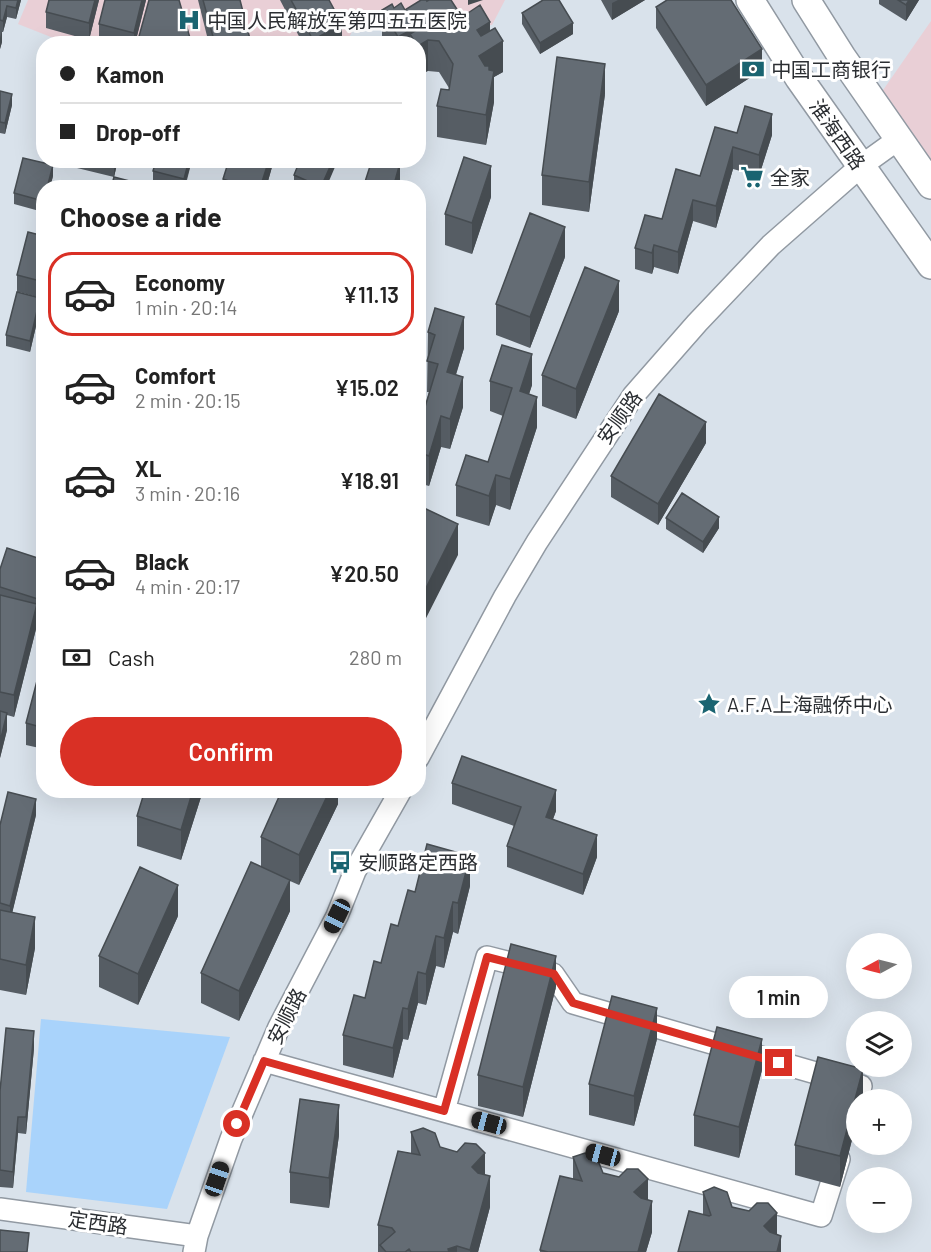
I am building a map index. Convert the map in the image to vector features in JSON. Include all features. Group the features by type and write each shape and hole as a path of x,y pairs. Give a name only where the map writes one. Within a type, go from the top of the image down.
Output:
{"main road":[{"name":"淮海西路","path":"750,0 799,78 931,265"},
{"path":"806,0 842,57 931,185"}],"street":[{"name":"安顺路","path":"426,744 531,551 585,465 633,396 697,323 771,245 861,166 900,138"},
{"name":"安顺路","path":"196,1244 231,1139 279,1027 337,916 355,872 396,798"},
{"path":"444,1111 487,957 554,974 573,1003 861,1086 860,1089"},
{"path":"264,1061 821,1216 846,1136"},
{"name":"定西路","path":"0,1209 196,1244"}],"shaded area":[{"name":"中国人民解放军第四五五医院","path":"28,0 505,0 492,25 359,17 350,36 48,36 18,24"},
{"path":"931,21 931,161 881,93"},
{"path":"41,1019 230,1037 167,1209 26,1192"}],"building":[{"path":"0,0 18,0 16,8 7,6 3,21 0,20"},
{"path":"49,0 95,0 89,23 46,12"},
{"path":"105,0 142,0 134,33 99,24"},
{"path":"149,0 179,0 189,36 139,36"},
{"path":"203,0 240,0 249,36 213,36"},
{"path":"291,0 329,0 342,24 320,36 311,36"},
{"path":"421,0 451,0 462,17 480,5 490,22 477,30 481,36 495,28 503,41 479,56 485,66 489,66 489,70 494,71 486,115 437,106 441,89 449,90 453,64 439,41 426,41 426,36 411,36 410,34 417,30 416,27 397,36 382,10 392,4 394,8 401,3 405,10"},
{"path":"543,0 559,0 573,23 540,43 522,13"},
{"path":"667,0 731,0 762,49 706,85 656,7"},
{"path":"898,0 909,0 906,5"},
{"path":"557,57 605,64 589,182 542,175"},
{"path":"0,91 12,94 5,123 0,122"},
{"path":"745,106 772,114 759,155 733,147 716,206 693,200 678,252 654,245 652,253 635,248 645,215 662,219 676,169 700,176 715,127 737,133"},
{"path":"464,157 491,166 472,223 445,214"},
{"path":"23,158 36,161 36,168 52,168 49,180 36,180 36,199 14,193"},
{"path":"154,168 187,168 184,179 153,171"},
{"path":"226,168 266,168 263,180 223,179"},
{"path":"297,168 329,168 324,180 305,180 294,175"},
{"path":"369,168 399,168 395,180 366,180"},
{"path":"530,213 565,227 530,317 496,304"},
{"path":"28,232 36,234 36,280 17,275"},
{"path":"585,267 619,281 576,389 542,375"},
{"path":"17,292 36,297 36,315 30,341 6,335"},
{"path":"435,308 464,317 447,372 463,377 450,419 441,416 429,456 426,455 426,404 438,364 427,361 435,335 428,332"},
{"path":"502,345 532,354 520,391 537,397 510,479 496,475 489,496 456,485 466,455 488,462 512,388 490,381"},
{"path":"659,394 706,422 658,504 611,476"},
{"path":"682,493 719,517 703,542 666,518"},
{"path":"426,509 458,524 426,588"},
{"path":"7,548 36,557 36,598 0,587 0,569"},
{"path":"0,595 36,604 36,608 14,695 0,692"},
{"path":"36,685 36,726 26,723"},
{"path":"0,711 7,713 0,742"},
{"path":"462,756 556,790 546,817 597,835 583,874 507,846 521,807 452,783"},
{"path":"8,792 36,799 10,906 0,903 0,825"},
{"path":"143,798 191,798 181,830 137,816"},
{"path":"278,798 326,798 299,855 261,837"},
{"path":"427,844 470,856 458,903 453,902 444,938 436,936 426,974 418,972 408,1009 403,1008 393,1048 343,1035 354,995 365,998 374,961 381,963 391,924 398,926 408,890 415,892"},
{"path":"251,862 290,880 239,991 201,973"},
{"path":"140,867 178,885 138,974 99,956"},
{"path":"0,910 35,917 26,965 0,959"},
{"path":"511,944 556,956 523,1087 478,1075"},
{"path":"612,996 657,1008 634,1096 589,1084"},
{"path":"717,1027 762,1039 739,1127 694,1115"},
{"path":"6,1028 34,1031 26,1117 18,1117 13,1172 0,1170 0,1091"},
{"path":"818,1057 846,1064 846,1077 861,1077 858,1089 846,1089 846,1133 840,1156 795,1145"},
{"path":"300,1099 339,1105 329,1178 290,1172"},
{"path":"423,1128 435,1133 440,1147 457,1152 465,1143 476,1144 485,1153 472,1167 478,1173 490,1176 470,1250 457,1246 448,1249 449,1252 411,1252 409,1249 405,1252 386,1252 380,1245 395,1232 392,1228 378,1225 398,1151 420,1155 411,1132"},
{"path":"585,1153 597,1158 603,1173 619,1177 627,1169 638,1169 648,1179 634,1192 641,1198 652,1201 638,1252 548,1252 540,1250 560,1176 582,1181 573,1157"},
{"path":"714,1187 727,1192 732,1207 749,1211 757,1203 768,1203 777,1213 764,1226 770,1232 781,1236 777,1252 678,1252 689,1211 711,1215 703,1192"},
{"path":"0,1230 29,1233 27,1252 0,1252"}],"place":[{"name":"中国人民解放军第四五五医院","path":"189,20"},
{"name":"中国工商银行","path":"753,69"},
{"name":"全家","path":"752,177"},
{"name":"A.F.A上海融侨中心","path":"709,704"},
{"name":"安顺路定西路","path":"340,862"}],"route":[{"path":"237,1124 264,1061 444,1111 487,957 554,974 573,1003 779,1063"}]}
